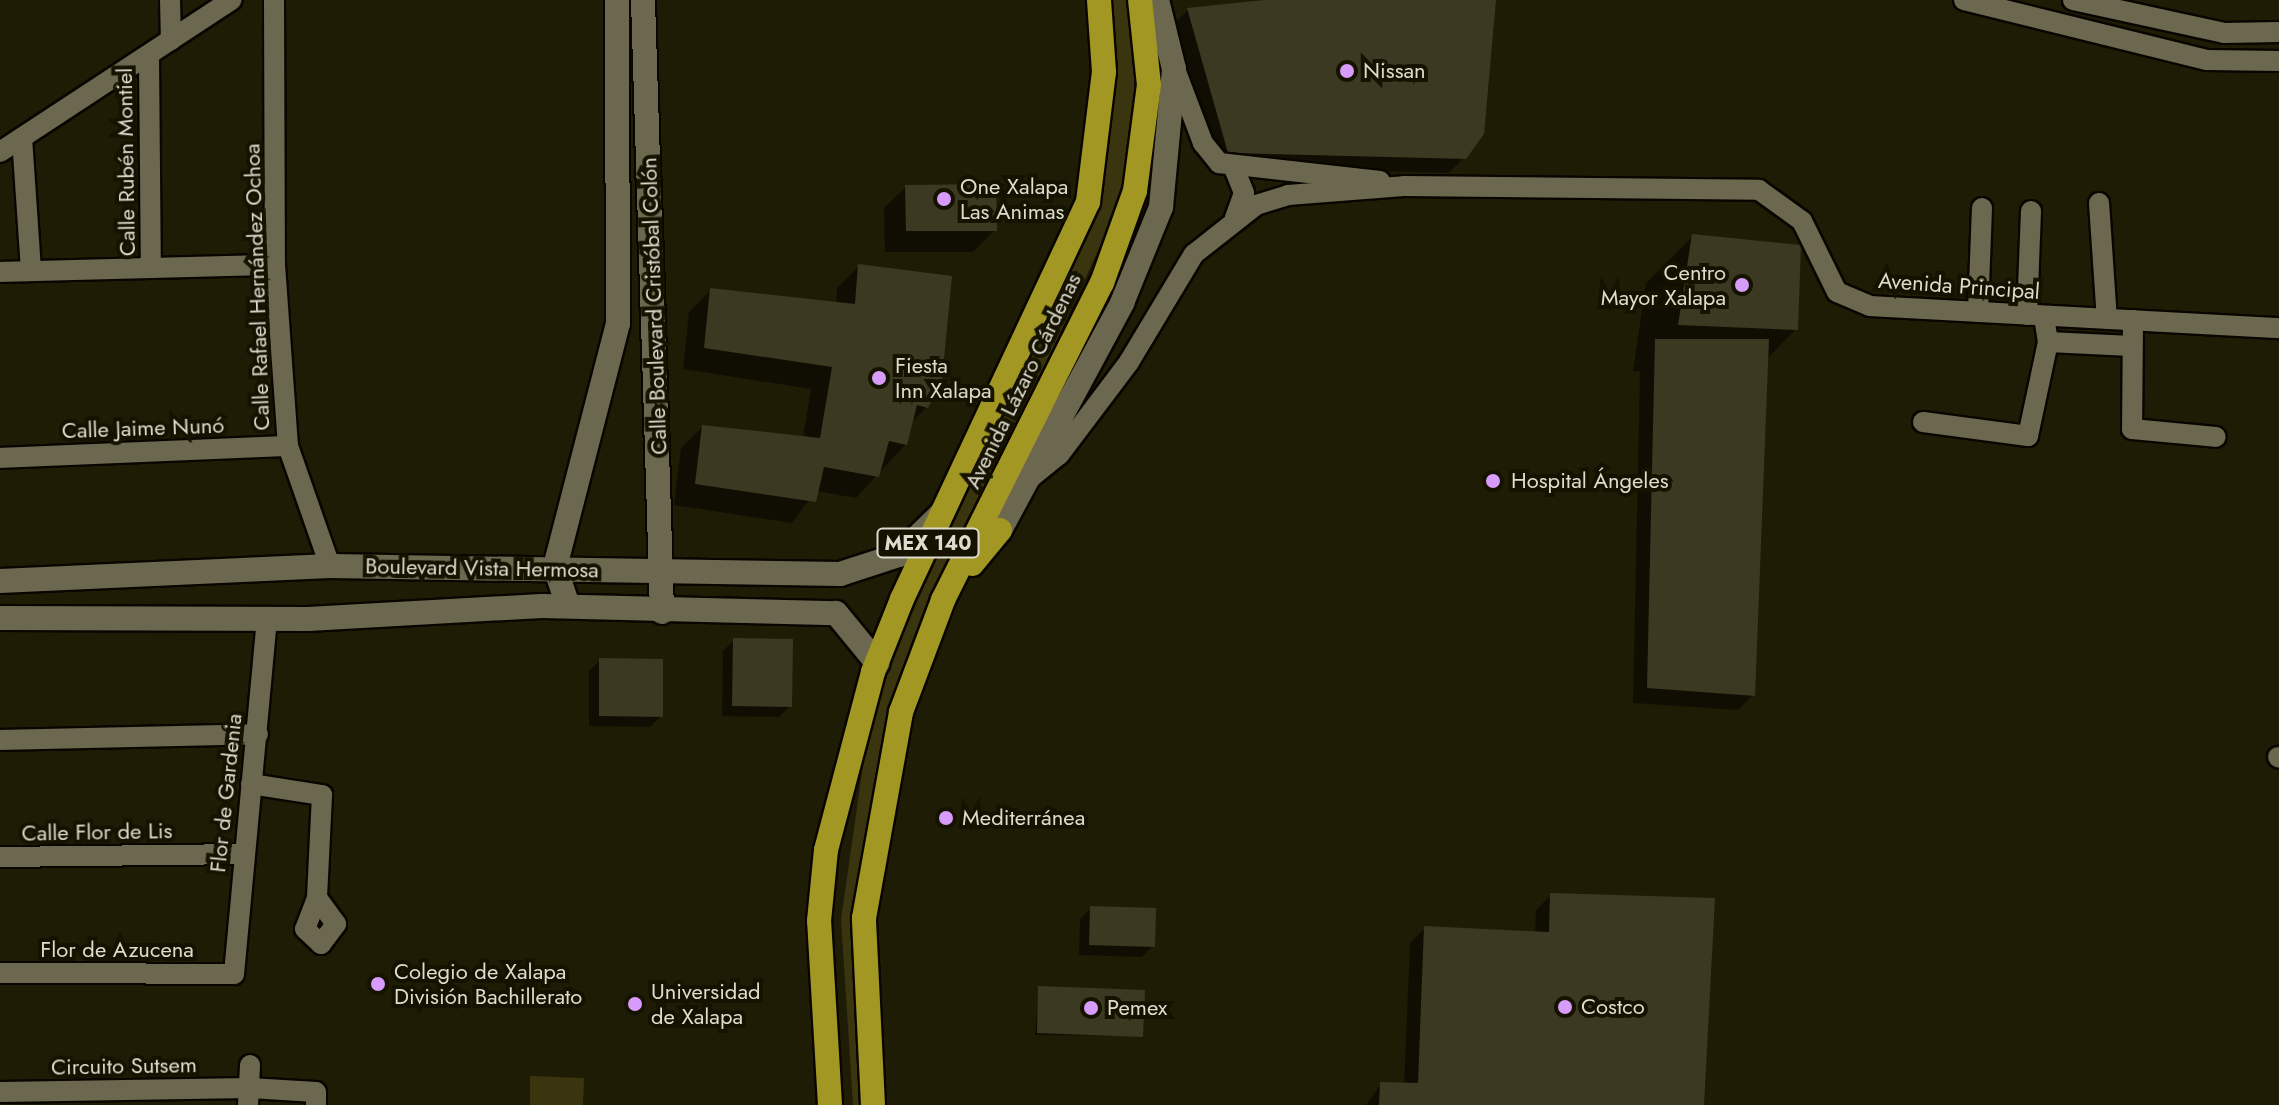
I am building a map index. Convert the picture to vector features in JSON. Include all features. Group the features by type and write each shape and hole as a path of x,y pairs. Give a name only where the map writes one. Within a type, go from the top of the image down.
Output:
{"highway":[{"name":"Avenida Lázaro Cárdenas","path":"830,1105 819,921 826,850 877,663 1088,202 1104,72 1099,0"},
{"name":"Avenida Lázaro Cárdenas","path":"873,1105 864,918 901,712 943,600 1102,283 1135,191 1149,85 1140,0"},
{"path":"943,600 1000,530"}],"street":[{"path":"170,0 171,40"},
{"path":"0,152 231,0"},
{"name":"Calle Rafael Hernández Ochoa","path":"274,0 275,265 288,446 330,566"},
{"name":"Calle Boulevard Cristóbal Colón","path":"555,567 618,323 617,0"},
{"name":"Calle Boulevard Cristóbal Colón","path":"643,0 662,612"},
{"name":"Avenida Lázaro Cárdenas","path":"1000,530 1020,487 1122,303 1161,207 1174,69 1157,0"},
{"path":"2073,0 2224,33 2279,32"},
{"path":"1970,1 2207,60 2279,61"},
{"name":"Calle Rubén Montiel","path":"149,56 151,268"},
{"path":"1174,69 1203,143 1234,168 1244,193 1235,218"},
{"path":"22,138 31,271"},
{"name":"Avenida Principal","path":"1234,168 1404,186"},
{"name":"Avenida Principal","path":"1020,487 1059,455 1129,362 1177,274 1235,218 1288,195 1404,186 1759,190 1802,221 1837,292 1870,306 2279,328"},
{"path":"2099,203 2107,319"},
{"path":"1978,312 1982,208"},
{"path":"1923,422 2028,436 2048,342 2036,315 2031,211"},
{"path":"0,272 275,265"},
{"path":"2133,320 2132,429 2216,437"},
{"path":"2048,342 2131,346"},
{"name":"Calle Jaime Nunó","path":"0,458 288,446"},
{"name":"Boulevard Vista Hermosa","path":"0,581 330,566 555,567 840,574 878,566 944,511"},
{"path":"555,567 568,606"},
{"name":"Boulevard Vista Hermosa","path":"0,618 267,618 568,606 662,612 836,613 877,663"},
{"name":"Flor de Gardenia","path":"234,974 242,854 258,734 267,618"},
{"path":"0,740 258,734"},
{"path":"251,784 322,795 317,898"},
{"name":"Calle Flor de Lis","path":"0,857 242,854"},
{"name":"Flor de Azucena","path":"0,973 234,974"},
{"path":"249,1097 250,1065"},
{"name":"Circuito Sutsem","path":"0,1092 249,1097 316,1092 316,1105"}],"shaded area":[{"path":"1103,0 1129,0 1141,85 1126,190 937,600 858,916 868,1105 853,1105 841,920 876,674 1095,202"},
{"path":"530,1076 584,1078 583,1105 530,1105"}],"building":[{"name":"Nissan","path":"1264,0 1496,0 1484,134 1466,159 1228,153 1187,8"},
{"path":"996,184 997,231 906,231 905,185"},
{"name":"Centro Mayor Xalapa","path":"1692,234 1801,245 1798,330 1678,325"},
{"path":"858,264 952,276 942,380 928,408 917,405 907,445 889,441 879,477 824,467 816,502 695,484 702,425 820,438 832,367 704,348 710,288 855,304"},
{"path":"1655,339 1769,339 1755,696 1647,688"},
{"path":"733,638 793,639 792,707 732,706"},
{"path":"599,658 663,659 663,717 599,716"},
{"name":"Costco","path":"1550,893 1715,898 1704,1105 1379,1105 1380,1082 1418,1083 1424,926 1549,932"},
{"path":"1090,906 1156,908 1155,947 1089,945"},
{"path":"1038,986 1145,990 1143,1037 1037,1033"}],"place":[{"name":"Nissan","path":"1347,71"},
{"name":"One Xalapa Las Animas","path":"944,199"},
{"name":"Centro Mayor Xalapa","path":"1742,285"},
{"name":"Fiesta Inn Xalapa","path":"879,378"},
{"name":"Hospital Ángeles","path":"1493,481"},
{"name":"Mediterránea","path":"946,818"},
{"name":"Colegio de Xalapa División Bachillerato","path":"378,984"},
{"name":"Universidad de Xalapa","path":"635,1004"},
{"name":"Costco","path":"1565,1007"},
{"name":"Pemex","path":"1091,1008"}]}
